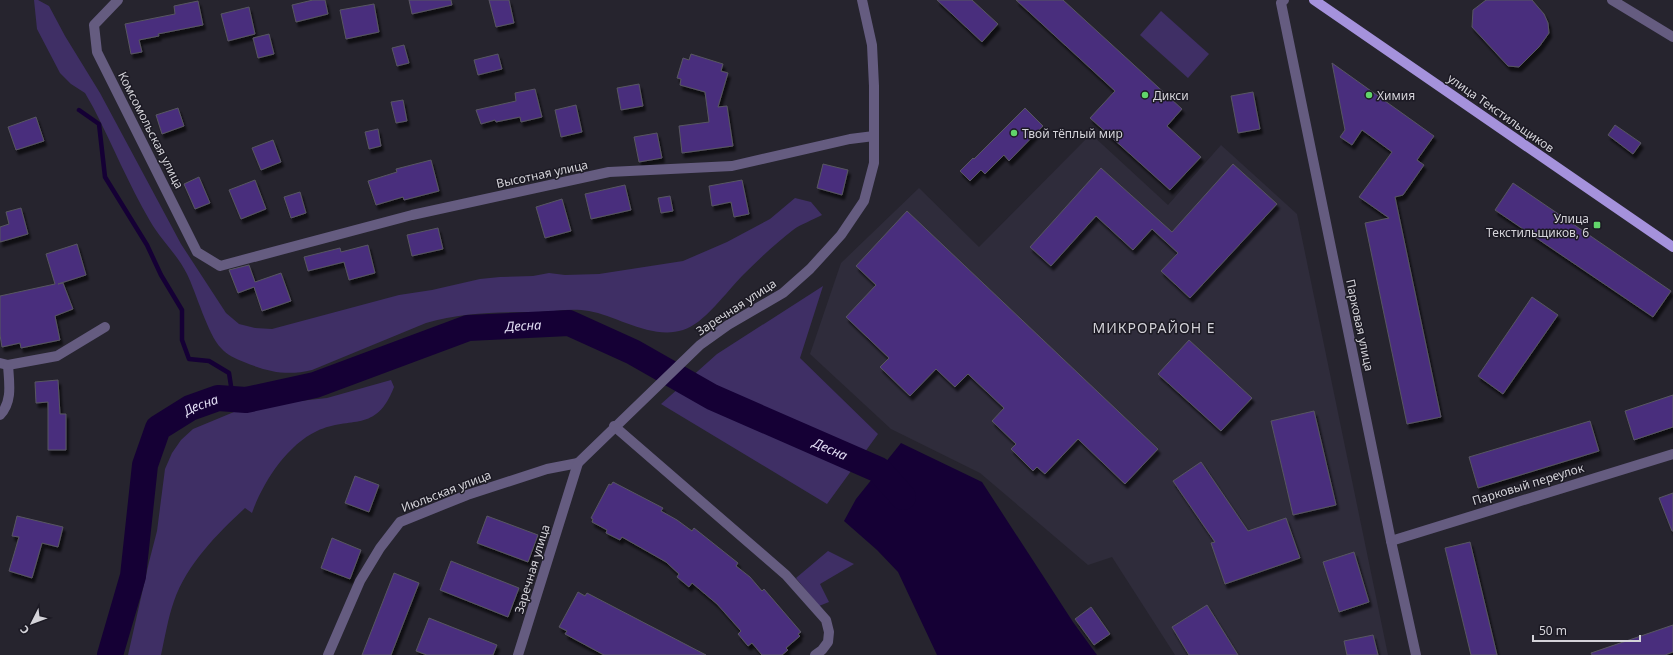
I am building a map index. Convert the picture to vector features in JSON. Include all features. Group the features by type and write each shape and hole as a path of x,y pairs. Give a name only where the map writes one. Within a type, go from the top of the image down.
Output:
{"main road":[{"name":"улица Текстильщиков","path":"1314,0 1673,246"}],"street":[{"name":"Комсомольская улица","path":"118,0 94,25 97,52 197,252 220,266"},
{"name":"Заречная улица","path":"518,655 578,463 614,426 700,345 728,325 783,293 810,269 841,235 864,201 874,163 874,136 872,45 862,0"},
{"name":"Парковая улица","path":"1284,0 1281,3 1416,655"},
{"path":"1612,0 1673,37"},
{"name":"Высотная улица","path":"220,266 412,215 609,172 732,166 850,139 874,136"},
{"path":"0,415 4,412 10,395 4,364 58,356 105,327"},
{"path":"614,426 786,574 826,620 829,632 828,642 822,650 815,655"},
{"name":"Парковый переулок","path":"1391,540 1673,454"},
{"name":"Июльская улица","path":"328,655 360,581 380,548 400,522 481,490 547,469 578,463"}],"shaded area":[{"path":"34,0 38,0 49,6 65,36 100,93 181,244 226,313 239,324 255,328 272,329 399,295 432,290 480,279 533,276 549,273 565,275 599,274 683,261 727,242 770,219 795,198 811,202 822,215 786,235 743,275 707,314 691,327 683,330 659,332 647,330 600,314 583,310 483,313 440,319 426,323 312,370 294,373 269,371 241,361 223,350 216,342 207,324 187,274 179,260 150,221 85,93 71,84 60,73 37,29"},
{"path":"1161,11 1209,54 1188,78 1140,35"},
{"path":"1091,134 1168,205 1221,145 1297,214 1388,655 1175,655 1112,557 1088,565 980,473 891,429 810,354 841,263 919,188 979,247"},
{"path":"823,286 800,358 878,434 827,504 661,404 717,354"},
{"path":"391,380 394,387 387,402 371,417 362,421 329,426 317,431 306,437 286,455 269,477 252,513 245,508 224,528 195,562 180,587 174,601 161,655 128,655 157,531 165,469 172,453 181,440 193,429 246,407 327,398"},
{"path":"901,443 982,482 1073,622 1097,655 937,655 898,572 877,550 844,521 856,499"},
{"path":"828,551 854,564 820,584 829,602 819,606 796,578"}],"building":[{"path":"313,0 325,0 328,14 296,22 292,5"},
{"path":"409,0 451,0 452,5 412,14"},
{"path":"489,0 509,0 514,23 496,27"},
{"path":"937,0 972,0 998,24 982,42"},
{"path":"1016,0 1063,0 1182,109 1167,126 1201,157 1170,190 1090,118 1115,91"},
{"path":"1486,0 1532,0 1544,14 1548,23 1549,33 1539,47 1519,67 1508,66 1472,27 1473,10"},
{"path":"198,1 203,25 158,34 159,36 139,40 142,52 131,54 125,24 175,14 174,6"},
{"path":"374,4 379,32 346,39 340,10"},
{"path":"249,7 255,34 228,41 221,14"},
{"path":"269,34 274,54 258,58 253,38"},
{"path":"404,45 409,63 397,66 392,48"},
{"path":"498,54 502,69 478,75 474,60"},
{"path":"691,54 723,64 721,71 728,73 718,107 727,106 733,146 682,153 679,126 709,122 705,92 680,85 681,79 677,78 683,58 689,60"},
{"path":"1332,63 1434,136 1417,160 1424,165 1403,195 1395,197 1441,417 1407,424 1365,223 1389,218 1359,197 1392,152 1362,130 1352,145 1340,137 1345,130"},
{"path":"639,84 643,106 621,110 617,88"},
{"path":"535,89 542,117 521,122 520,117 496,122 495,120 481,124 476,110 516,101 515,93"},
{"path":"1253,92 1260,129 1238,133 1231,96"},
{"path":"403,100 407,121 396,123 391,102"},
{"path":"576,105 582,132 561,137 555,110"},
{"path":"178,108 184,126 162,134 156,115"},
{"path":"1025,108 1043,126 1009,161 1004,155 985,174 981,170 970,181 960,171"},
{"path":"36,117 44,141 16,150 8,127"},
{"path":"1615,125 1641,143 1633,154 1608,135"},
{"path":"378,129 381,146 369,149 365,132"},
{"path":"657,133 662,158 639,162 634,137"},
{"path":"273,140 281,162 261,170 252,148"},
{"path":"431,160 439,191 404,200 403,197 376,205 368,181 397,172 396,169"},
{"path":"823,164 848,170 842,195 817,188"},
{"path":"1233,164 1277,204 1190,298 1161,271 1178,253 1152,229 1133,250 1096,216 1051,266 1030,247 1101,168 1172,232"},
{"path":"199,177 210,203 195,209 184,184"},
{"path":"255,180 266,209 241,219 229,190"},
{"path":"742,180 749,214 734,217 731,202 712,206 709,186"},
{"path":"1513,183 1671,291 1653,317 1495,210"},
{"path":"625,185 631,210 591,219 585,194"},
{"path":"300,192 306,213 291,218 284,197"},
{"path":"670,196 673,211 661,213 658,198"},
{"path":"562,199 571,231 545,238 536,207"},
{"path":"21,208 28,234 0,242 0,227 9,224 6,212"},
{"path":"907,211 1158,449 1125,484 1078,439 1045,474 1037,467 1033,471 1011,449 1016,444 992,421 1004,408 968,374 955,387 936,369 910,396 880,367 889,358 846,317 876,285 856,266"},
{"path":"438,228 443,249 412,256 407,235"},
{"path":"77,244 86,275 58,284 63,283 73,309 55,316 60,340 21,348 20,343 2,347 0,335 0,296 55,284 46,254"},
{"path":"368,245 375,273 349,280 344,262 308,271 304,257 340,248 341,252"},
{"path":"249,265 255,282 281,273 291,301 262,311 254,287 238,293 229,270"},
{"path":"1532,297 1558,315 1503,394 1478,376"},
{"path":"1189,340 1252,398 1221,431 1158,374"},
{"path":"58,380 60,414 66,414 66,450 48,450 48,402 36,403 35,382"},
{"path":"1673,395 1673,427 1634,440 1625,411"},
{"path":"1314,411 1336,505 1293,515 1271,421"},
{"path":"1590,421 1599,451 1478,488 1469,457"},
{"path":"1201,462 1248,531 1286,518 1300,558 1225,584 1211,543 1215,542 1173,481"},
{"path":"355,476 379,485 369,512 345,503"},
{"path":"613,482 663,508 661,511 692,531 694,528 738,563 736,566 750,577 762,591 764,589 801,632 798,634 800,636 786,648 788,650 782,655 762,655 752,643 748,646 738,634 741,631 717,604 692,583 689,587 677,577 679,574 666,562 622,537 620,540 606,533 607,530 592,522 593,519 591,518 609,484 611,485"},
{"path":"1673,493 1673,531 1672,531 1659,498"},
{"path":"17,516 63,527 58,547 42,543 32,578 9,571 19,537 12,536"},
{"path":"487,516 538,535 528,562 477,543"},
{"path":"332,538 361,550 350,579 321,568"},
{"path":"1470,542 1497,655 1471,655 1445,548"},
{"path":"1354,552 1369,602 1339,612 1323,562"},
{"path":"451,561 519,588 508,617 440,590"},
{"path":"394,573 419,583 391,655 362,655"},
{"path":"578,592 585,596 587,593 706,655 604,655 565,634 567,631 559,627"},
{"path":"1207,605 1238,655 1189,655 1172,627"},
{"path":"1091,607 1110,634 1094,645 1075,619"},
{"path":"429,618 497,645 493,655 427,655 416,651"},
{"path":"1673,625 1673,652 1665,655 1592,655 1591,653"},
{"path":"1373,635 1378,655 1347,655 1344,641"}],"waterway":[{"path":"79,110 99,124 105,177 147,245 161,275 182,310 182,340 189,359 209,361 229,373 233,399"},
{"name":"Десна","path":"110,655 133,576 145,465 158,428 190,408 218,398 246,400 315,385 468,328 569,323 633,352 712,397 879,470 903,497"}],"place":[{"name":"Дикси","path":"1145,95"},
{"name":"Химия","path":"1369,95"},
{"name":"Твой тёплый мир","path":"1014,133"},
{"name":"Улица Текстильщиков, 6","path":"1597,225"}],"district":[{"name":"МИКРОРАЙОН Е","path":"1154,327"}]}
